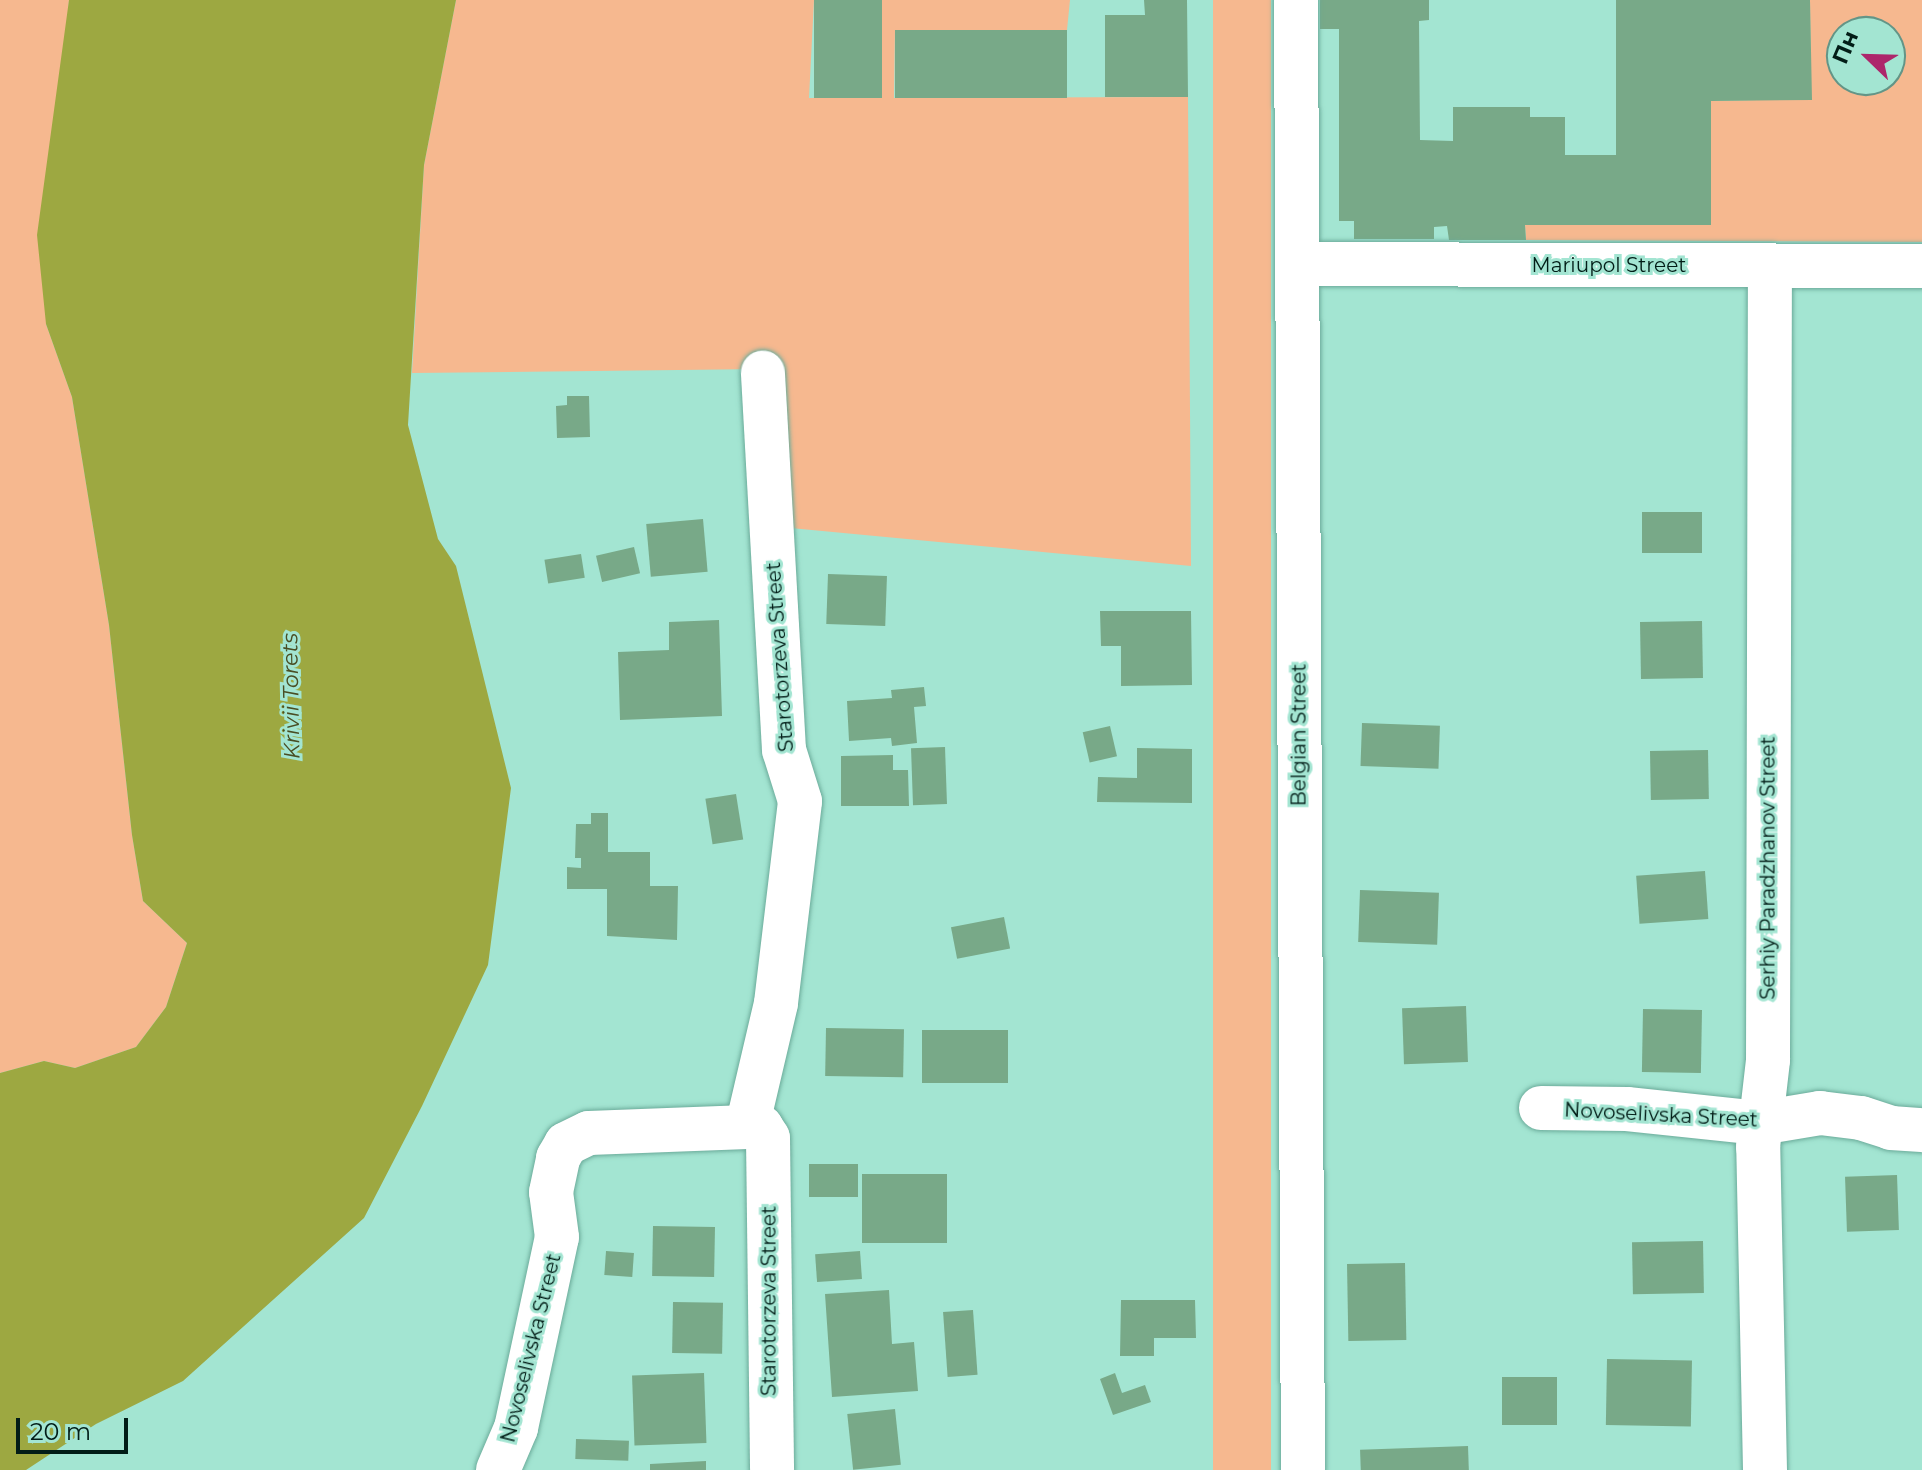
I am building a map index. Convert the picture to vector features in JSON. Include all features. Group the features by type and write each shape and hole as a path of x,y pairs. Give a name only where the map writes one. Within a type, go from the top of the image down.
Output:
{"street":[{"name":"Belgian Street","path":"1296,0 1303,1470"},
{"name":"Mariupol Street","path":"1297,264 1922,266"},
{"name":"Serhiy Paradzhanov Street","path":"1765,1470 1758,1162 1768,1060 1770,266"},
{"name":"Starotorzeva Street","path":"763,373 784,750 800,801 776,1003 756,1129 772,1470"},
{"name":"Novoselivska Street","path":"1541,1108 1627,1109 1760,1123 1820,1113 1861,1118 1891,1128 1922,1130"},
{"name":"Novoselivska Street","path":"498,1470 516,1428 557,1237 551,1192 558,1158 566,1144 589,1133 756,1129"}],"shaded area":[{"path":"0,0 69,0 46,324 72,397 109,625 132,835 143,901 187,943 166,1007 136,1047 75,1068 44,1061 0,1073"},
{"path":"456,0 814,0 809,98 876,98 882,0 1070,0 1067,30 895,30 894,98 1188,97 1191,566 780,527 770,369 412,373 424,165"},
{"path":"1213,0 1271,0 1271,1470 1213,1470"},
{"path":"1810,0 1922,0 1922,242 1526,240 1525,225 1711,225 1711,101 1811,99"}],"water":[{"name":"Krivii Torets","path":"69,0 456,0 424,165 408,425 438,539 456,566 511,788 488,965 422,1106 364,1218 183,1381 96,1424 26,1470 0,1470 0,1073 44,1061 75,1068 136,1047 166,1007 187,943 143,901 132,835 109,625 72,397 46,324 37,235"}],"building":[{"path":"814,0 882,0 882,98 814,98"},
{"path":"1144,0 1187,0 1188,97 1105,97 1105,15 1145,15"},
{"path":"1320,0 1429,0 1429,20 1419,21 1420,140 1453,141 1453,107 1530,107 1530,117 1565,117 1565,155 1616,155 1616,0 1810,0 1812,100 1711,101 1711,225 1525,225 1526,240 1449,240 1447,226 1434,227 1434,239 1354,239 1354,221 1339,221 1339,29 1320,29"},
{"path":"895,30 1067,30 1067,98 895,98"},
{"path":"567,396 589,396 590,437 557,438 556,406 567,405"},
{"path":"1642,512 1702,512 1702,553 1642,553"},
{"path":"703,519 708,572 651,577 646,524"},
{"path":"634,547 640,573 602,582 596,556"},
{"path":"581,554 585,578 548,583 544,560"},
{"path":"828,574 887,576 885,626 826,624"},
{"path":"1100,611 1191,611 1192,685 1121,686 1121,646 1101,646"},
{"path":"719,620 722,716 620,720 618,652 669,650 669,622"},
{"path":"1702,621 1703,678 1641,679 1640,622"},
{"path":"924,687 926,706 914,707 917,743 892,746 891,738 849,741 847,701 892,698 891,690"},
{"path":"1362,723 1440,726 1438,769 1360,766"},
{"path":"1110,726 1117,756 1090,763 1083,732"},
{"path":"945,747 947,804 913,805 911,748"},
{"path":"1137,748 1192,749 1192,803 1097,802 1098,777 1137,778"},
{"path":"1708,750 1709,799 1651,800 1650,751"},
{"path":"893,755 893,770 908,770 909,806 841,806 841,756"},
{"path":"736,794 743,839 713,844 705,799"},
{"path":"591,813 608,813 608,852 650,852 650,886 678,886 677,940 607,936 607,889 567,889 567,867 581,868 581,858 575,858 576,824 591,824"},
{"path":"1705,871 1708,919 1640,924 1636,876"},
{"path":"1360,890 1439,893 1437,945 1358,942"},
{"path":"1004,917 1010,948 957,959 951,927"},
{"path":"1466,1006 1468,1062 1404,1064 1402,1008"},
{"path":"1643,1009 1702,1010 1701,1073 1642,1072"},
{"path":"826,1028 904,1029 903,1077 825,1076"},
{"path":"922,1030 1008,1030 1008,1083 922,1083"},
{"path":"809,1164 858,1164 858,1197 809,1197"},
{"path":"862,1174 947,1174 947,1243 862,1243"},
{"path":"1897,1175 1899,1230 1847,1232 1845,1177"},
{"path":"653,1226 715,1227 714,1277 652,1276"},
{"path":"1703,1241 1704,1293 1633,1294 1632,1242"},
{"path":"606,1251 634,1253 632,1277 604,1275"},
{"path":"860,1251 862,1279 817,1282 815,1254"},
{"path":"1405,1263 1406,1340 1348,1341 1347,1264"},
{"path":"889,1290 892,1344 914,1342 918,1391 832,1397 825,1294"},
{"path":"1121,1300 1195,1300 1196,1338 1154,1338 1154,1356 1120,1356"},
{"path":"673,1302 723,1303 722,1354 672,1353"},
{"path":"973,1310 978,1375 948,1377 943,1312"},
{"path":"1607,1359 1692,1360 1691,1426 1606,1425"},
{"path":"704,1373 706,1443 634,1445 632,1376"},
{"path":"1115,1373 1122,1393 1145,1385 1151,1402 1113,1415 1100,1379"},
{"path":"1502,1377 1557,1377 1557,1425 1502,1425"},
{"path":"895,1409 901,1465 853,1470 847,1414"},
{"path":"576,1439 629,1441 628,1461 575,1459"},
{"path":"1468,1446 1469,1470 1361,1470 1360,1450"},
{"path":"706,1461 706,1470 650,1470 650,1464"}]}
